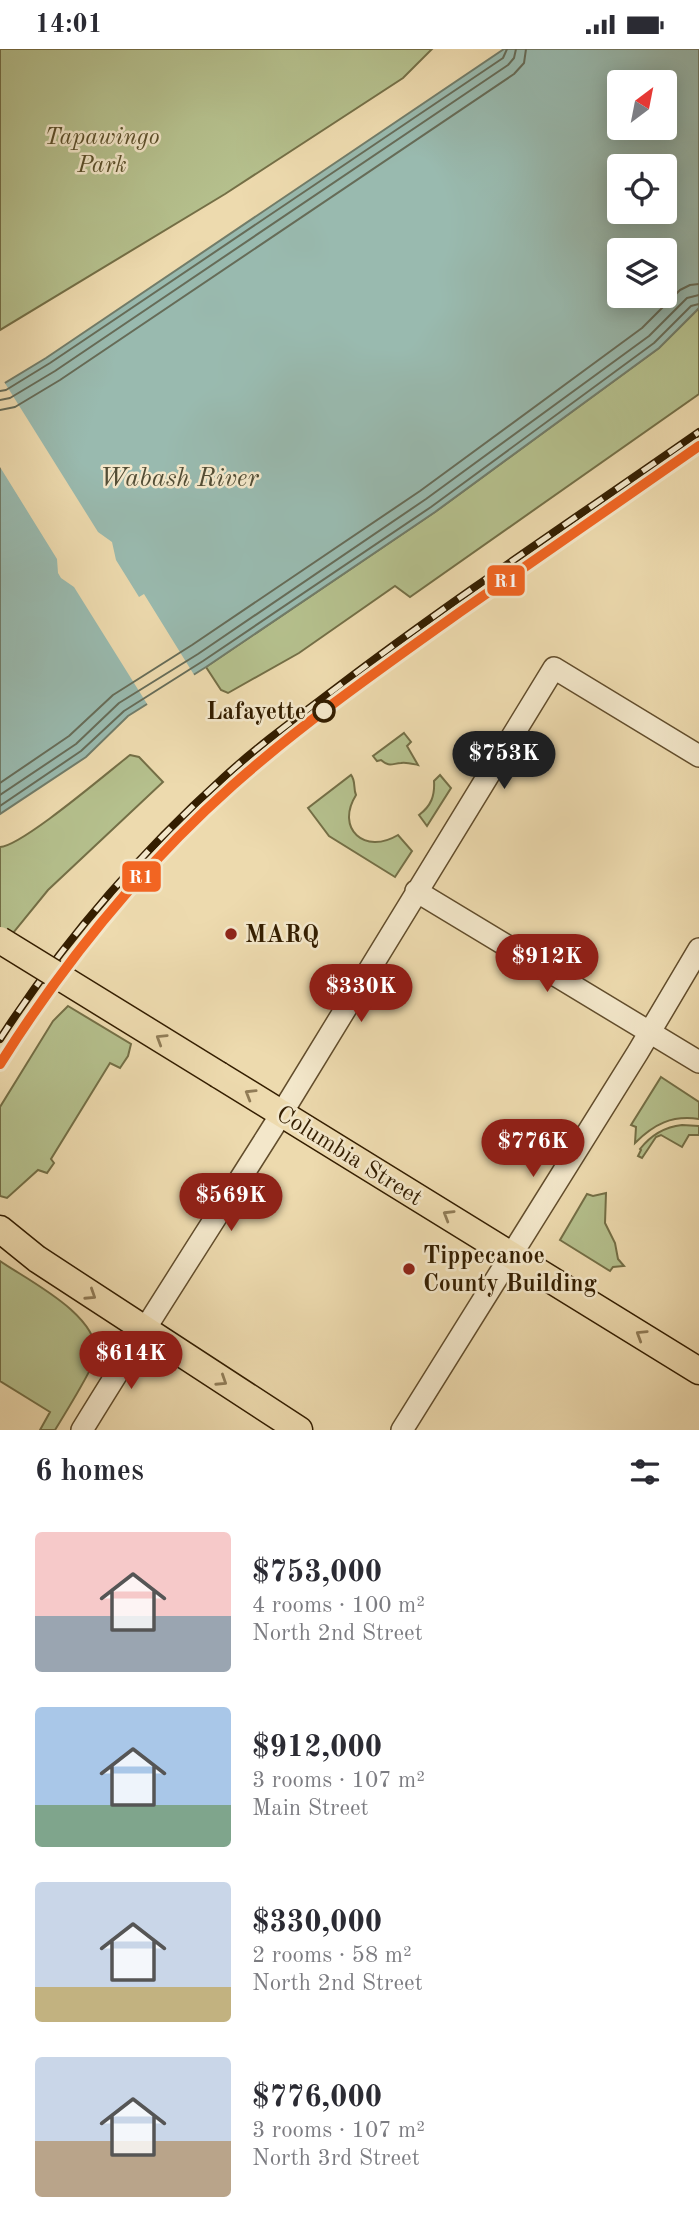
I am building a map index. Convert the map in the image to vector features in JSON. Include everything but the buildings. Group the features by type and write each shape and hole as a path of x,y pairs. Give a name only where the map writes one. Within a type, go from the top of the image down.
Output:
{"main road":[{"name":"Columbia Street","path":"0,940 699,1371"},
{"path":"0,1229 37,1259 144,1331 299,1430"}],"street":[{"path":"82,1430 282,1112 554,668 699,756"},
{"path":"416,891 699,1062"},
{"path":"402,1430 651,1032 699,949"}],"green space":[{"name":"Tapawingo Park","path":"0,49 432,49 403,78 225,194 0,330"},
{"path":"699,308 699,394 410,597 395,586 299,653 228,693 221,690 206,667 435,512 659,348"},
{"path":"404,733 411,742 407,746 418,765 390,765 381,760 377,761 373,756"},
{"path":"130,755 139,757 163,782 48,890 0,949 0,847 27,835"},
{"path":"351,775 356,795 350,807 351,828 365,840 375,842 398,835 412,851 395,877 329,836 308,808"},
{"path":"440,775 451,788 427,826 419,815 427,808 433,796 434,781"},
{"path":"68,1006 131,1044 128,1056 120,1068 110,1063 51,1159 54,1163 47,1173 38,1170 7,1198 0,1196 0,1107 53,1021"},
{"path":"661,1077 699,1102 699,1119 680,1118 664,1122 635,1143 636,1127 631,1125"},
{"path":"682,1125 699,1126 699,1135 689,1135 682,1147 661,1135 656,1137 642,1158 638,1156 640,1149 653,1136"},
{"path":"606,1193 605,1223 615,1243 618,1259 624,1266 613,1267 610,1271 560,1240 587,1194 593,1196"},
{"path":"0,1261 75,1313 94,1340 94,1361 55,1430 40,1430 50,1412 0,1381"}],"water":[{"name":"Wabash River","path":"504,49 699,49 699,308 659,348 435,512 206,667 128,716 86,757 0,814 0,386 46,358"}],"pier":[{"path":"3,380 98,532 112,542 116,560 139,597 144,594 196,678 149,707 74,587 61,578 57,559 0,467 0,381"}],"railway":[{"path":"0,1039 49,968 103,901 161,838 238,764 438,613 699,432"},
{"path":"0,1064 51,988 107,916 167,848 233,785 373,674 699,446"}],"transit line":[{"name":"R1","path":"0,1064 51,988 107,916 167,848 233,785 373,674 699,446"}],"place":[{"name":"Lafayette","path":"324,711"},
{"name":"MARQ","path":"231,934"},
{"name":"Tippecanoe County Building","path":"409,1269"}]}
